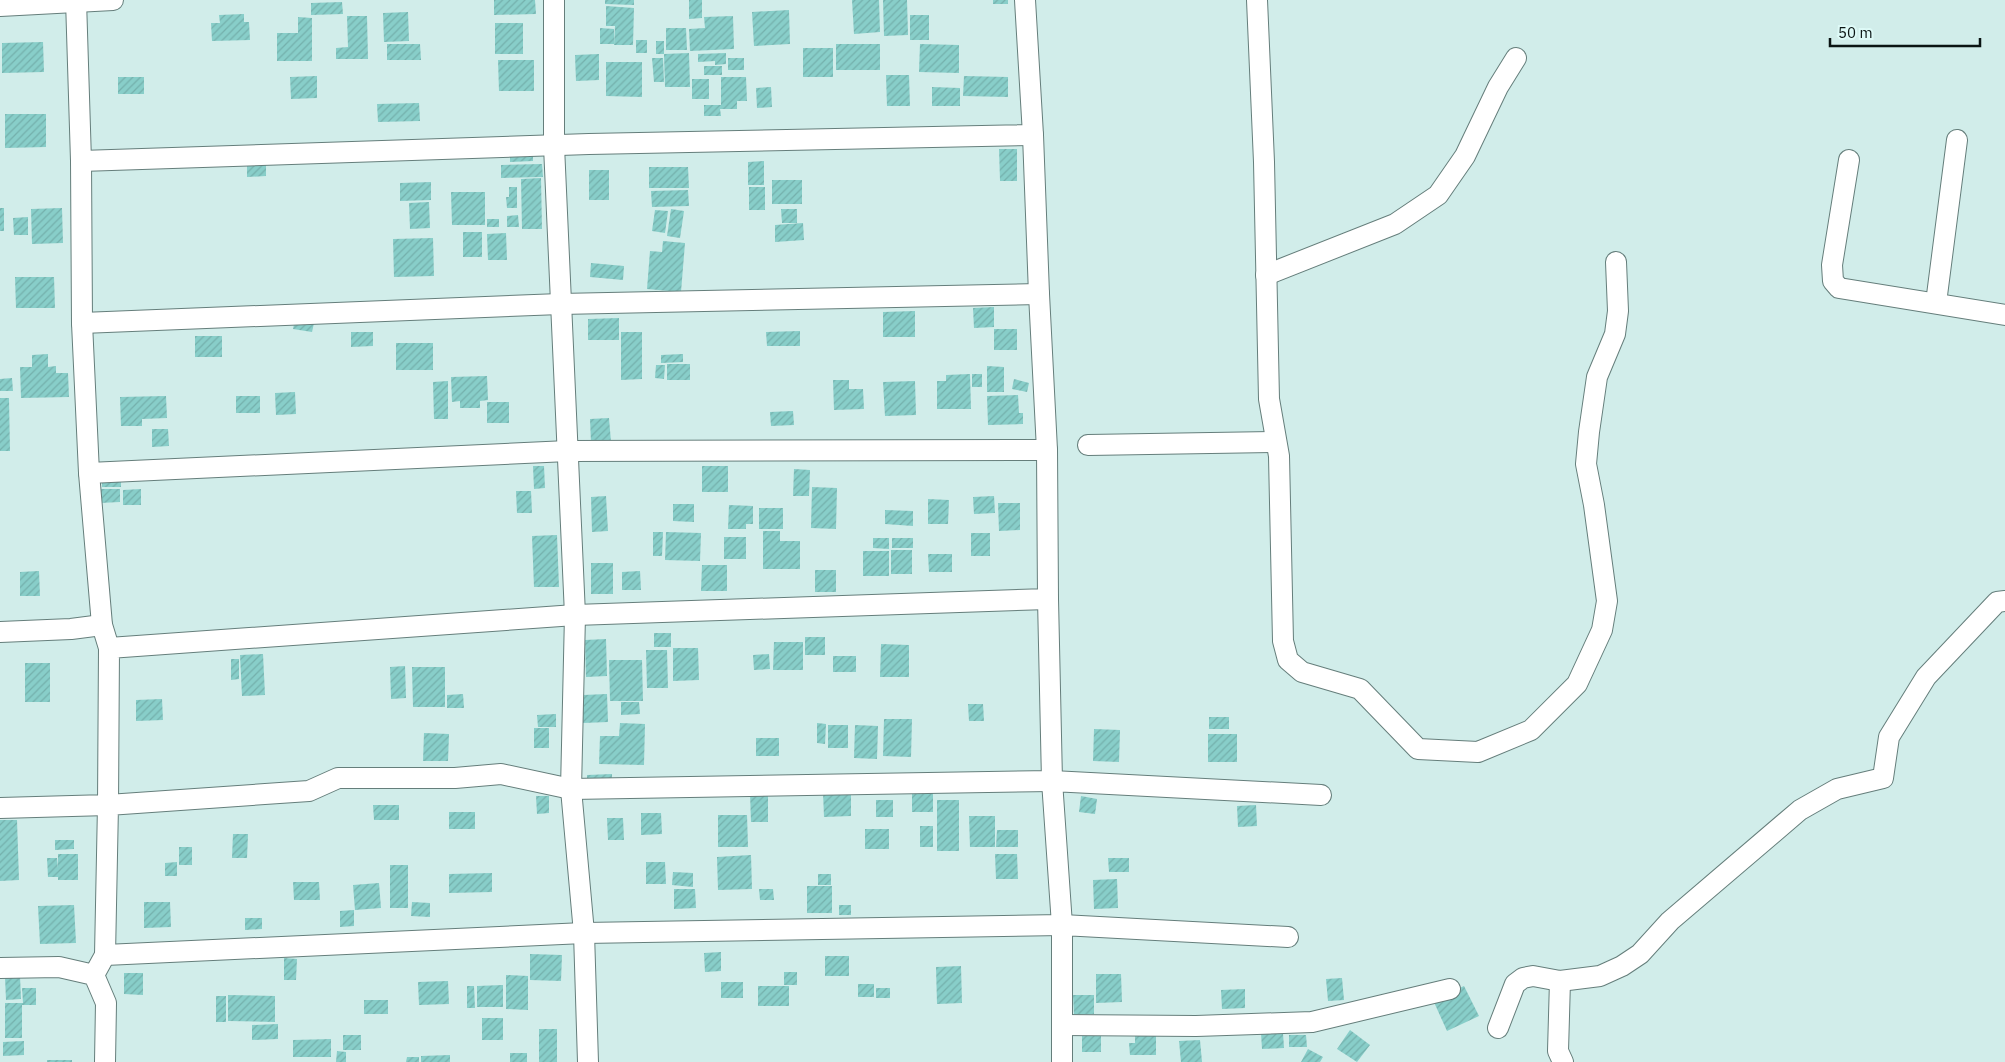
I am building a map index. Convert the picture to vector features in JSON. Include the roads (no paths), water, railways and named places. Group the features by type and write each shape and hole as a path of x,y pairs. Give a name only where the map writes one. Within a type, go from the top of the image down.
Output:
{"street":[{"path":"0,6 113,0"},
{"path":"554,0 554,146 575,615 571,789 584,933 588,1062"},
{"path":"1025,0 1047,450 1052,781 1062,926 1062,1062"},
{"path":"1257,0 1264,162 1269,399 1279,456 1283,641 1288,660 1302,672 1360,689 1418,749 1478,752 1531,730 1577,684 1602,630 1607,601 1594,505 1586,464 1597,377 1615,334 1618,311 1616,262"},
{"path":"76,1 81,162 82,323 89,473 102,625 109,648 105,955 94,976"},
{"path":"1266,275 1395,224 1438,195 1465,156 1498,87 1516,58"},
{"path":"81,162 554,146 1033,135"},
{"path":"1936,304 1957,140"},
{"path":"1849,160 1832,265 1833,281 1839,288 2005,315"},
{"path":"82,323 560,304 1039,294"},
{"path":"1088,446 1276,442"},
{"path":"89,473 568,451 1047,450"},
{"path":"109,648 575,615 1048,599"},
{"path":"1498,1028 1515,984 1523,978 1533,976 1560,981 1600,976 1622,966 1640,954 1670,922 1800,810 1837,789 1883,778 1889,737 1926,677 1997,602 2005,601"},
{"path":"0,632 102,625"},
{"path":"0,808 108,805 309,791 338,778 455,778 501,774 571,789 1052,781 1321,795"},
{"path":"105,955 584,933 1062,926 1288,937"},
{"path":"0,968 58,966 94,976"},
{"path":"94,976 106,1003 105,1062"},
{"path":"1560,981 1558,1051 1563,1062"},
{"path":"1062,1025 1196,1026 1312,1022 1450,989"}]}
